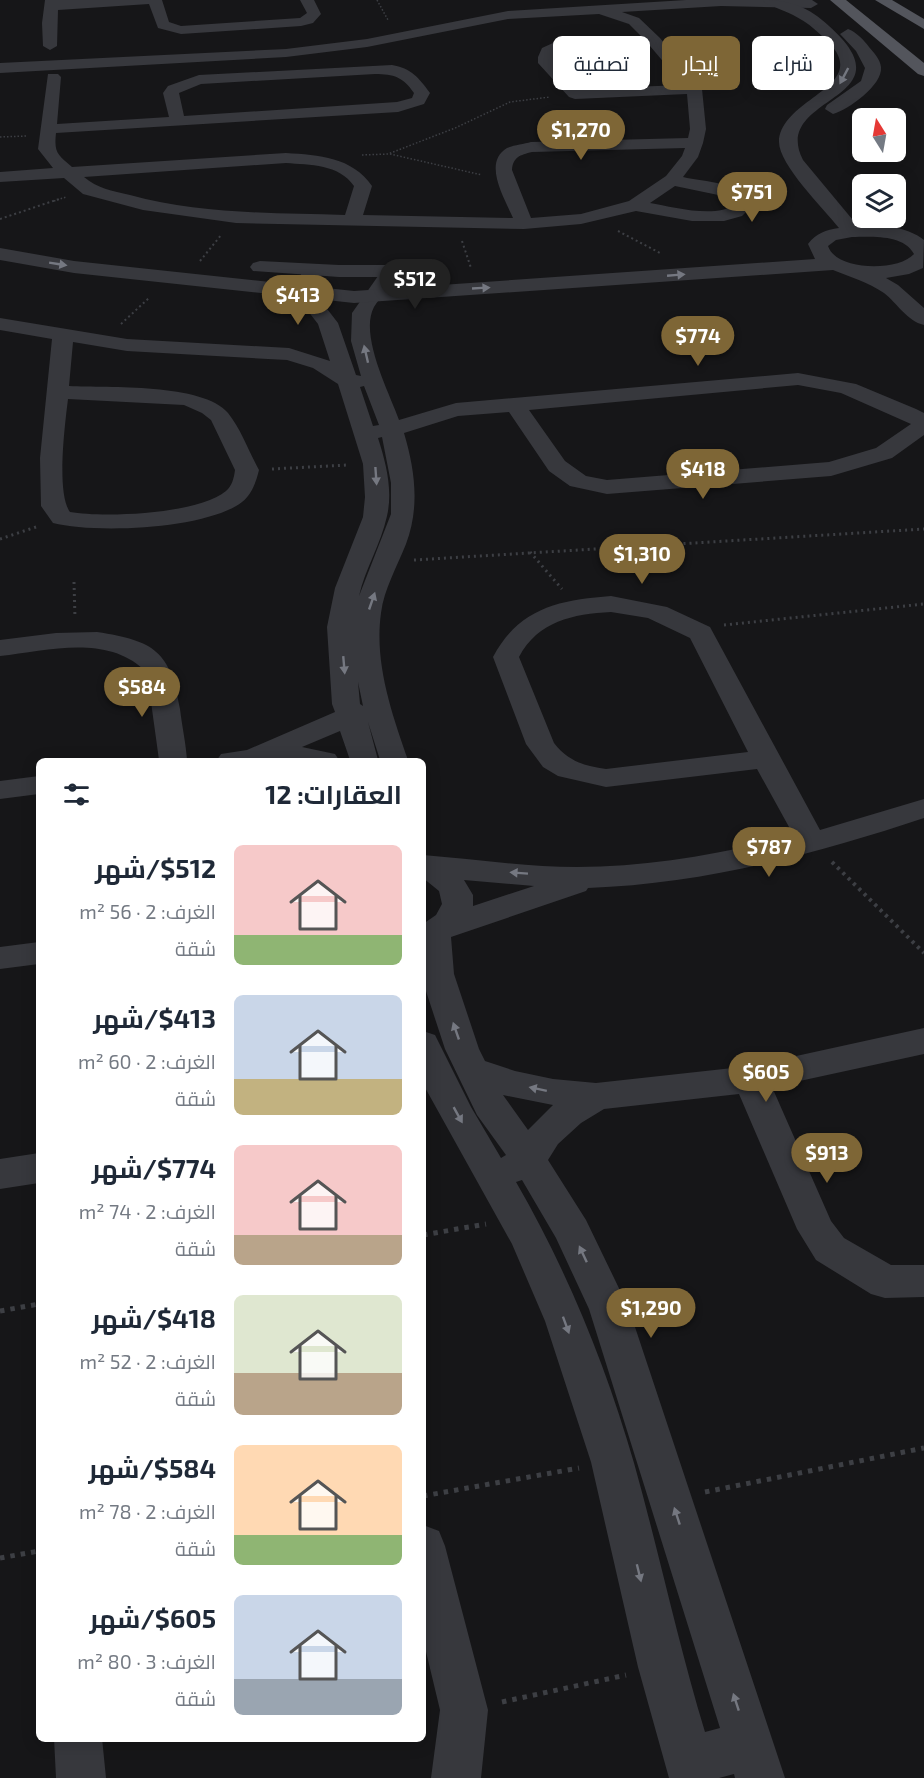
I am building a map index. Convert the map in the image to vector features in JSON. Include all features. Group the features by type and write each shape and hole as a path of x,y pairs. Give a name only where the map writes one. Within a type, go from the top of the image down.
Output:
{"main road":[{"path":"837,0 924,71"},
{"path":"882,0 924,26"}],"street":[{"path":"50,46 51,3 148,0"},
{"path":"155,0 163,25 173,29 189,30 301,22 308,20 314,14 307,0"},
{"path":"128,58 286,53 367,43 488,17 599,9 648,2"},
{"path":"634,21 648,2"},
{"path":"0,61 26,63 78,61 319,43 473,14 648,2 809,2 858,43 872,61 873,77 865,88 821,118"},
{"path":"775,2 805,13 843,46 850,62 846,78 835,90 799,117 788,138 789,149 795,162 852,231"},
{"path":"599,9 634,21 662,50"},
{"path":"655,42 552,48 545,57 546,63 574,94 670,90"},
{"path":"50,46 78,61"},
{"path":"0,68 26,63 50,46"},
{"path":"53,77 78,61"},
{"path":"26,63 53,77"},
{"path":"47,129 178,122 399,107 418,101 422,93 411,76 396,71 375,69 200,80 179,85 171,93 178,122"},
{"path":"53,77 46,149 52,159 89,190 149,206 236,218 456,224 524,224 591,217 635,205 672,180 690,157 698,129 698,104 694,90"},
{"path":"524,224 504,173 504,161 513,152 531,147 574,144 695,143"},
{"path":"27,153 46,149"},
{"path":"0,177 286,158 310,159 347,169 358,177 363,186 352,221"},
{"path":"635,205 714,217 735,213 744,205 742,200 729,192 672,180"},
{"path":"795,246 818,244 830,235 864,228"},
{"path":"855,270 892,272 919,265 916,238 884,228"},
{"path":"0,236 95,252 199,263 390,273 471,269"},
{"path":"818,244 820,254 833,264"},
{"path":"0,254 74,267 345,296 833,264 855,270 891,288 924,319"},
{"path":"315,270 304,285 304,293 330,329 375,464 377,497 375,517 348,588 340,627 346,704 364,714 393,758"},
{"path":"364,758 364,714 370,669 368,612 400,524 404,500 392,429 375,387 361,334 361,322 362,312 390,273"},
{"path":"274,352 330,329 361,322"},
{"path":"0,324 103,341 205,351 274,352 320,364 347,381 375,387 405,400 456,410"},
{"path":"59,392 188,399 210,408 220,417 247,470 239,492 230,500 189,514 100,522 62,518 53,506 51,458 63,336"},
{"path":"364,434 392,429 456,410 798,379 835,382 856,389 924,423 884,453 831,469 607,487 578,482 557,466 515,405"},
{"path":"766,759 606,778 590,777 560,767 540,744 506,657 512,642 524,629 541,618 578,607 611,604 661,613 701,633 812,842"},
{"path":"0,648 75,640 100,641 124,646 144,655 157,667 173,758"},
{"path":"247,758 364,714"},
{"path":"264,758 305,756 315,758"},
{"path":"0,790 36,785"},
{"path":"426,865 481,871 599,877 694,867 785,850 924,808"},
{"path":"426,867 448,878 458,898 457,909 450,920 433,932"},
{"path":"433,932 599,877"},
{"path":"426,1053 457,1115 512,1169 572,1231 609,1309 755,1762 691,1769 662,1668 612,1462 565,1321 529,1239 516,1218 512,1169 490,1105 462,1050 437,974 433,932"},
{"path":"0,958 36,952"},
{"path":"473,1070 532,1088 596,1096 751,1079 924,1041"},
{"path":"751,1079 816,1229 830,1249 885,1282 924,1281"},
{"path":"512,1169 568,1113 596,1096"},
{"path":"0,1174 36,1168"},
{"path":"426,1558 464,1710 456,1778"},
{"path":"78,1742 81,1778"}],"path":[{"path":"377,0 394,30"},
{"path":"388,154 455,128 510,102 574,94"},
{"path":"354,155 388,154 509,182"},
{"path":"0,219 89,190"},
{"path":"591,217 666,256"},
{"path":"199,263 236,218"},
{"path":"456,224 471,269"},
{"path":"103,341 171,278"},
{"path":"247,470 375,464"},
{"path":"0,539 62,518"},
{"path":"386,562 530,551 924,529"},
{"path":"530,551 578,607"},
{"path":"74,582 75,640"},
{"path":"693,628 924,604"},
{"path":"812,842 924,953"},
{"path":"426,1234 516,1218"},
{"path":"0,1311 36,1305"},
{"path":"672,1499 924,1448"},
{"path":"426,1495 612,1462"},
{"path":"0,1558 36,1552"},
{"path":"464,1710 662,1668"}]}
